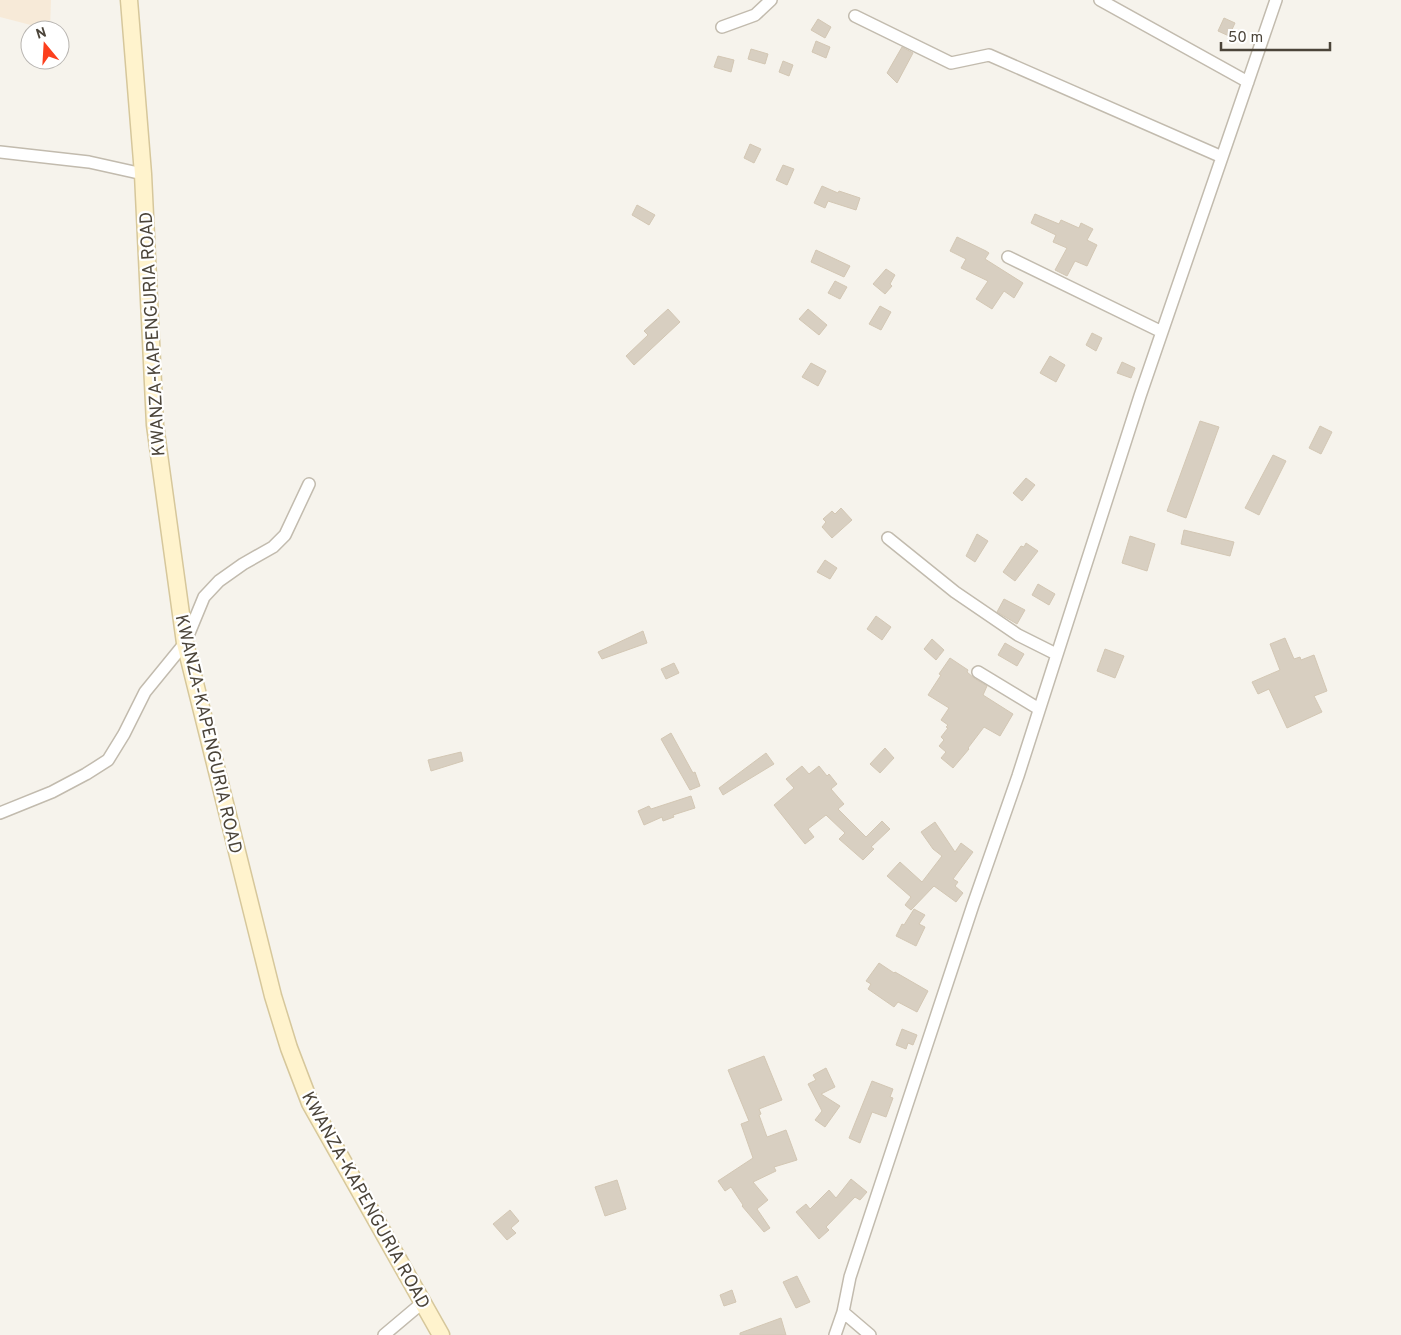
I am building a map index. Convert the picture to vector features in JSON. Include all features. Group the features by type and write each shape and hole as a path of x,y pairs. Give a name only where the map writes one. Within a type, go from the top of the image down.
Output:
{"street":[{"name":"KWANZA-KAPENGURIA ROAD","path":"129,0 143,174 154,425 184,643 273,996 289,1048 310,1103 441,1335"},
{"path":"722,27 755,15 771,0"},
{"path":"1100,0 1248,82"},
{"path":"835,1335 843,1312 853,1268 1162,332 1276,0"},
{"path":"855,16 951,63 989,55 1222,157"},
{"path":"0,152 88,162 143,174"},
{"path":"1008,257 1162,332"},
{"path":"0,813 52,792 108,760 124,734 145,692 184,643 204,597 219,581 243,564 274,547 285,535 309,484"},
{"path":"888,538 955,592 1018,635 1056,654"},
{"path":"978,672 1039,709"},
{"path":"384,1335 422,1303"},
{"path":"843,1312 870,1335"}],"shaded area":[{"path":"0,0 51,0 50,20 20,20 20,22 0,17"}],"building":[{"path":"1224,18 1235,23 1229,36 1218,31"},
{"path":"818,19 831,27 825,38 811,30"},
{"path":"816,41 830,47 826,58 812,52"},
{"path":"902,47 913,53 897,83 887,73"},
{"path":"751,49 768,54 765,64 748,59"},
{"path":"718,56 734,60 731,72 714,67"},
{"path":"783,61 793,65 789,76 779,72"},
{"path":"750,144 761,149 754,163 744,158"},
{"path":"783,165 794,169 787,185 776,180"},
{"path":"822,186 838,193 839,191 860,198 856,210 828,201 825,208 814,203"},
{"path":"637,205 655,215 649,225 632,215"},
{"path":"1035,214 1059,224 1061,220 1079,228 1081,223 1093,229 1087,240 1097,245 1087,266 1075,261 1067,276 1055,270 1067,248 1053,242 1056,235 1031,223"},
{"path":"957,237 989,253 985,259 1023,283 1014,298 1004,291 992,309 976,299 988,281 961,268 966,259 950,251"},
{"path":"816,250 850,266 844,277 811,262"},
{"path":"886,269 895,275 890,284 892,286 885,294 873,284"},
{"path":"835,281 847,287 840,299 828,293"},
{"path":"880,306 891,312 881,330 869,324"},
{"path":"668,309 680,322 634,365 626,356 648,335 644,331"},
{"path":"808,309 827,325 819,335 799,319"},
{"path":"1092,333 1102,338 1096,351 1086,345"},
{"path":"1050,356 1065,365 1056,382 1040,373"},
{"path":"1122,362 1135,368 1131,378 1117,373"},
{"path":"811,363 826,371 818,386 802,377"},
{"path":"1200,421 1219,427 1186,518 1167,511"},
{"path":"1320,426 1332,432 1321,454 1309,448"},
{"path":"1273,455 1286,461 1259,515 1245,508"},
{"path":"1026,478 1035,485 1022,501 1013,493"},
{"path":"841,508 852,520 832,538 822,527 826,522 823,519 832,511 835,514"},
{"path":"1184,530 1234,542 1230,556 1181,544"},
{"path":"977,534 988,541 975,562 966,556"},
{"path":"1130,536 1155,544 1147,571 1122,563"},
{"path":"1026,543 1038,551 1015,581 1003,572 1021,546 1024,547"},
{"path":"825,560 837,568 830,579 817,572"},
{"path":"1038,584 1055,594 1049,605 1032,595"},
{"path":"1004,599 1025,610 1017,624 997,612"},
{"path":"876,616 891,627 882,640 867,629"},
{"path":"643,631 647,643 602,659 598,652"},
{"path":"1285,638 1294,659 1300,657 1301,660 1314,655 1327,691 1314,696 1322,712 1287,728 1269,689 1258,694 1252,682 1280,670 1270,644"},
{"path":"932,639 944,650 936,660 924,649"},
{"path":"1005,643 1024,654 1017,666 998,655"},
{"path":"1105,649 1124,656 1115,678 1097,671"},
{"path":"950,658 987,686 983,695 1013,714 1000,736 984,727 953,768 941,758 946,752 939,746 944,740 941,737 948,728 946,727 948,725 941,720 949,708 928,695"},
{"path":"674,663 679,673 666,679 661,669"},
{"path":"671,733 693,773 695,772 700,786 690,790 661,739"},
{"path":"885,748 894,758 880,773 870,764"},
{"path":"461,752 463,761 431,771 428,760"},
{"path":"766,753 774,764 723,795 719,788"},
{"path":"802,766 809,774 819,766 827,776 829,774 837,784 831,789 844,804 838,809 866,837 882,821 890,829 871,847 874,849 863,860 839,839 845,833 826,815 808,829 814,837 805,844 774,805 794,788 786,779"},
{"path":"691,796 695,808 673,815 674,817 663,821 662,817 644,825 638,811 649,806 651,809"},
{"path":"935,822 955,852 961,843 973,852 953,879 958,882 955,886 963,893 956,902 934,886 911,910 905,905 911,897 887,876 900,862 922,882 942,856 933,849 921,832"},
{"path":"914,909 925,915 919,924 925,927 916,946 896,936 902,924 904,925"},
{"path":"879,963 928,991 917,1012 898,1002 894,1007 868,989 871,984 866,981"},
{"path":"902,1029 917,1035 913,1045 908,1043 906,1049 896,1045"},
{"path":"764,1056 782,1100 759,1109 761,1114 759,1115 767,1137 786,1130 797,1160 774,1167 776,1171 753,1182 768,1200 757,1209 770,1228 764,1232 742,1206 731,1187 725,1191 718,1181 753,1158 741,1124 749,1121 728,1070"},
{"path":"826,1068 835,1087 821,1094 840,1106 825,1127 815,1120 822,1111 808,1084 816,1080 813,1075"},
{"path":"872,1081 893,1089 890,1097 893,1098 886,1117 872,1112 860,1143 849,1138"},
{"path":"851,1179 867,1192 860,1200 855,1197 826,1227 829,1230 819,1239 796,1212 806,1204 810,1209 829,1190 836,1198"},
{"path":"617,1180 626,1209 605,1216 595,1187"},
{"path":"510,1210 519,1221 511,1228 516,1233 507,1240 493,1224"},
{"path":"797,1276 810,1302 796,1308 783,1282"},
{"path":"732,1290 736,1302 724,1306 720,1295"},
{"path":"781,1318 786,1335 740,1335 740,1333"}]}
